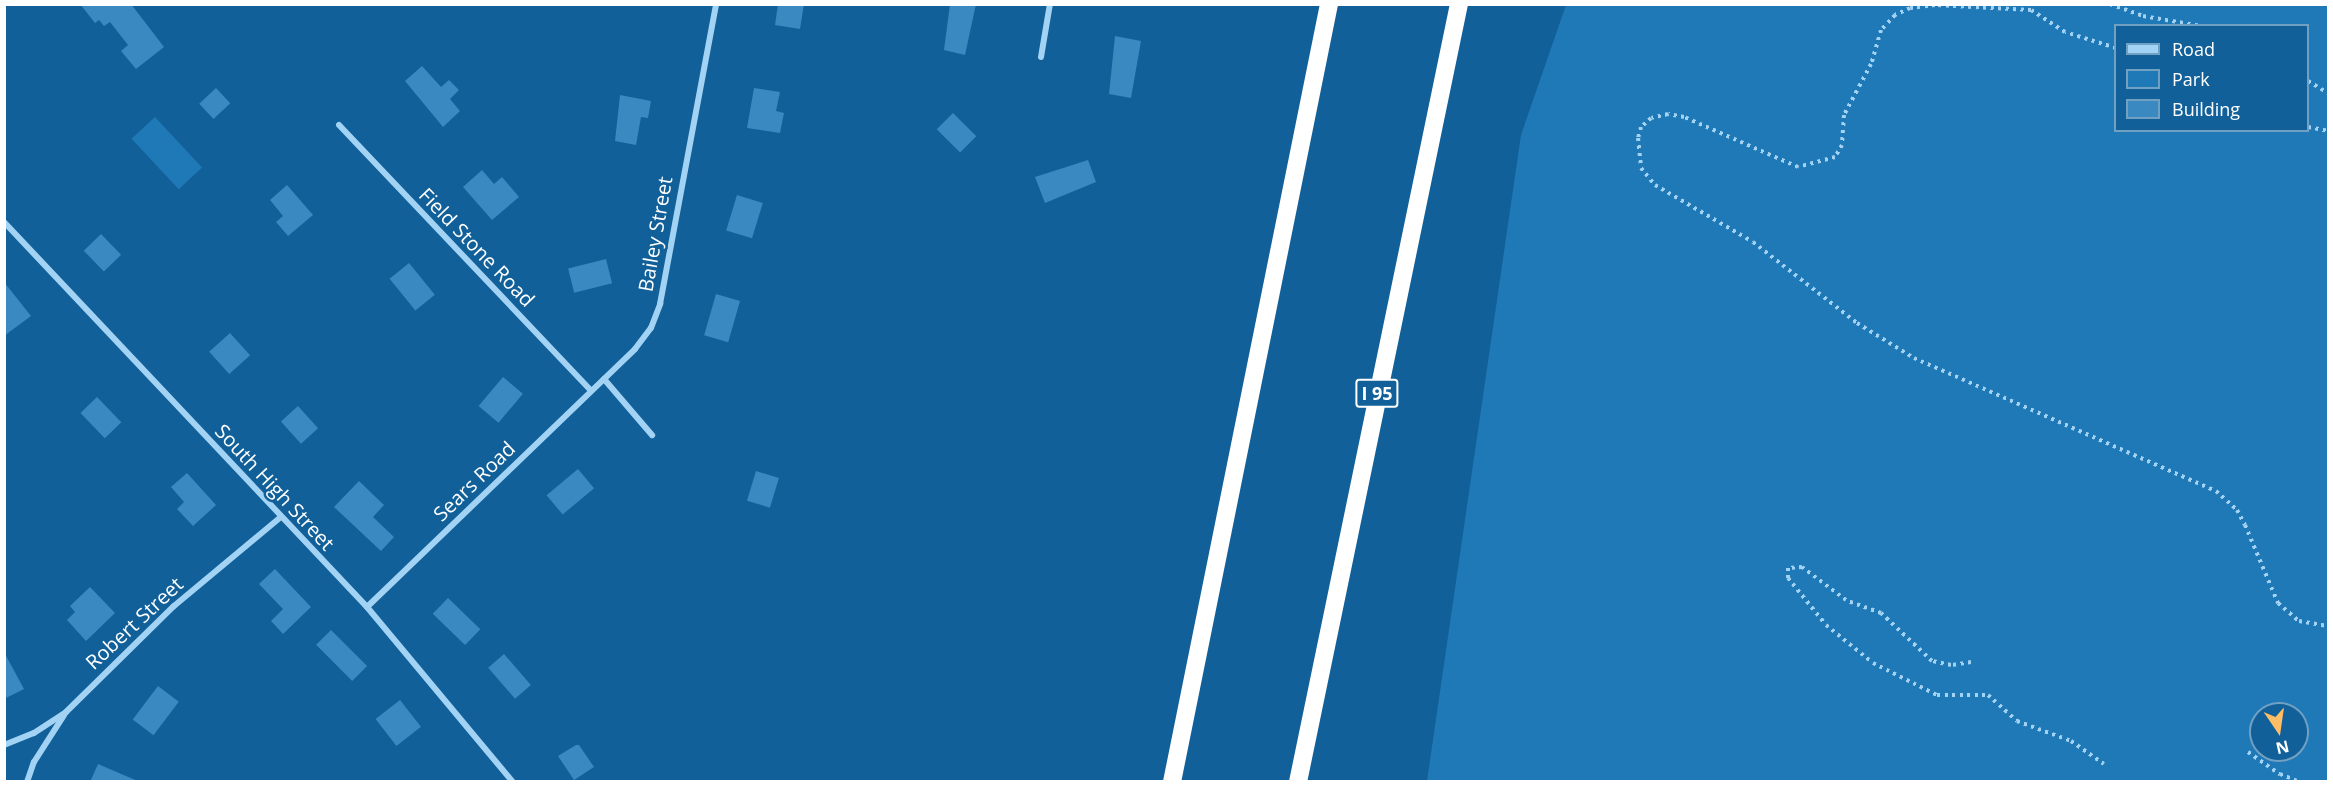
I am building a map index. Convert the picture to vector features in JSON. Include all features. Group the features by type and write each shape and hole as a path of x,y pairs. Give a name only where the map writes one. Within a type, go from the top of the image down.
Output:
{"highway":[{"path":"1172,782 1329,4"},
{"name":"I 95","path":"1299,782 1459,4"}],"street":[{"name":"Bailey Street","path":"604,378 651,328 660,304 716,4"},
{"path":"1041,57 1050,4"},
{"name":"Field Stone Road","path":"339,125 591,391"},
{"name":"South High Street","path":"4,222 367,608 513,782"},
{"name":"Sears Road","path":"367,608 604,378"},
{"path":"604,378 652,435"},
{"name":"Robert Street","path":"4,745 66,712 174,606 281,518"},
{"path":"27,782 34,762 66,712"}],"path":[{"path":"2110,4 2143,16 2189,24"},
{"path":"2114,48 2065,32 2031,10 1935,5 1910,8 1895,15 1881,30 1871,64 1844,115 1842,145 1835,157 1798,167 1684,117 1668,114 1655,116 1641,127 1638,138 1641,168 1655,185 1754,242 1857,324 1914,358 2216,491 2237,510 2278,603 2299,621 2328,626"},
{"path":"2309,82 2328,93"},
{"path":"2309,127 2328,130"},
{"path":"1971,662 1951,665 1932,662 1881,613 1846,600 1802,567 1788,568 1788,578 1826,625 1872,663 1937,695 1988,695 2017,721 2071,741 2104,764"},
{"path":"2248,752 2268,767 2300,782"}],"green space":[{"path":"1566,5 2328,5 2328,781 1427,781 1521,135"},
{"path":"155,117 202,167 179,189 132,139"}],"building":[{"path":"80,4 131,4 164,47 136,69 121,51 128,45 110,22 104,26 99,20 95,23"},
{"path":"778,4 804,4 800,29 775,25"},
{"path":"950,4 976,4 965,55 944,50"},
{"path":"1115,36 1141,41 1131,98 1109,94"},
{"path":"422,66 441,87 449,80 459,90 450,99 460,111 443,127 405,81"},
{"path":"216,88 230,103 214,119 199,104"},
{"path":"754,88 780,92 776,111 784,113 780,133 747,128"},
{"path":"620,95 651,101 648,118 641,117 636,145 615,141"},
{"path":"953,113 976,136 960,153 937,129"},
{"path":"1088,160 1096,182 1045,203 1035,177"},
{"path":"482,170 494,184 502,177 519,197 492,220 463,187"},
{"path":"287,185 313,215 288,236 276,222 283,216 270,200"},
{"path":"737,195 763,203 752,238 726,230"},
{"path":"101,234 121,255 104,272 84,251"},
{"path":"606,259 612,283 574,293 568,268"},
{"path":"409,263 435,295 415,311 390,279"},
{"path":"4,282 31,316 4,336"},
{"path":"716,294 740,301 728,342 704,335"},
{"path":"230,333 250,355 229,374 209,352"},
{"path":"503,377 523,394 498,423 479,406"},
{"path":"97,397 121,422 105,438 80,413"},
{"path":"298,406 318,428 301,444 281,421"},
{"path":"578,469 594,488 563,515 547,495"},
{"path":"756,471 779,478 770,508 747,501"},
{"path":"187,473 216,505 193,526 177,509 184,502 171,487"},
{"path":"359,481 384,505 373,517 394,537 381,551 334,507"},
{"path":"275,569 311,607 283,634 271,621 283,609 259,584"},
{"path":"90,587 115,613 86,641 67,620 75,612 70,606"},
{"path":"448,598 480,629 465,645 433,614"},
{"path":"331,630 367,666 352,681 316,645"},
{"path":"4,652 24,689 4,699"},
{"path":"504,654 531,685 515,699 488,668"},
{"path":"158,686 179,702 153,735 133,720"},
{"path":"400,700 421,727 397,746 376,719"},
{"path":"579,745 594,767 574,780 558,756"},
{"path":"98,764 140,782 90,782"}]}
